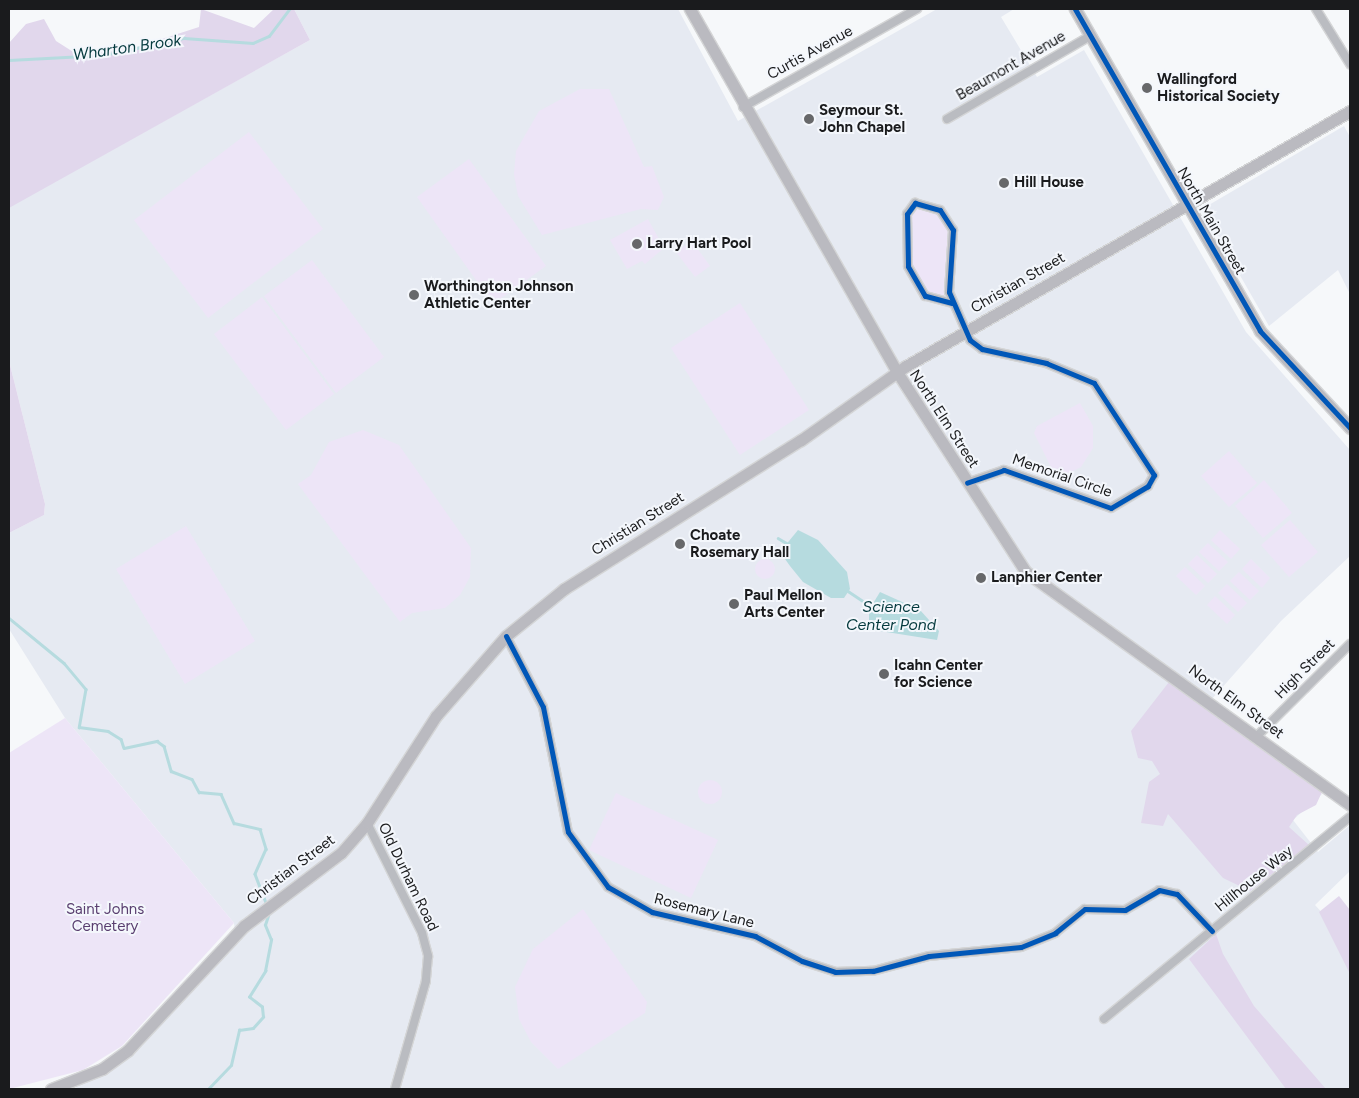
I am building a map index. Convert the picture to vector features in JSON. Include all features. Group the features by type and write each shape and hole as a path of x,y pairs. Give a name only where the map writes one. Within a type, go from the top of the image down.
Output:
{"main road":[{"name":"North Elm Street","path":"690,9 743,107 896,372 967,483 1038,584 1258,735 1350,805"},
{"name":"North Main Street","path":"1075,9 1186,205 1267,340 1350,428"},
{"name":"Christian Street","path":"51,1089 102,1069 128,1050 212,957 268,906 341,853 366,823 436,716 506,636 564,589 802,440 896,372 1350,111"}],"street":[{"name":"Curtis Avenue","path":"743,107 917,9"},
{"path":"1316,9 1350,64"},
{"name":"Beaumont Avenue","path":"947,119 1090,36"},
{"path":"952,303 925,296 908,266 907,214 915,203 940,210 953,230 952,303 965,331"},
{"name":"Memorial Circle","path":"965,331 982,349 1046,363 1094,383 1154,475 1148,486 1111,508 1004,470 967,483"},
{"name":"Rosemary Lane","path":"506,636 543,707 568,832 608,887 652,912 748,933 835,972 873,971 929,956 1022,947 1055,933 1085,910 1125,910 1159,890 1177,894 1212,931"},
{"name":"High Street","path":"1258,735 1350,644"},
{"name":"Hillhouse Way","path":"1104,1018 1350,816"},
{"name":"Old Durham Road","path":"366,823 422,933 428,956 426,981 394,1089"}],"shaded area":[{"path":"201,9 254,28 274,9 294,9 310,40 9,208 9,43 26,24 44,19 56,41 78,55 131,49 199,27"},
{"name":"Choate Rosemary Hall","path":"294,9 678,9 738,121 937,9 1014,9 1001,17 1037,77 1084,50 1246,332 1350,450 1350,556 1281,621 1204,708 1322,794 1293,820 1318,852 1350,825 1350,871 1315,905 1350,943 1350,1089 73,1089 127,1059 236,941 234,923 65,718 9,629 9,533 44,515 45,504 9,361 9,207 310,40"},
{"path":"1344,126 1350,137 1350,294 1338,270 1269,326 1202,209"},
{"path":"9,361 45,504 44,515 9,533"},
{"path":"1169,682 1322,792 1316,805 1297,815 1289,827 1309,845 1250,891 1223,878 1168,814 1163,826 1141,823 1149,782 1160,774 1152,761 1138,758 1131,731"},
{"path":"1339,896 1350,910 1350,974 1319,912"},
{"path":"1216,934 1223,954 1254,1006 1326,1089 1286,1089 1189,959"}],"green space":[{"path":"580,89 609,89 644,167 652,166 664,197 658,210 641,209 542,235 518,196 514,174 516,151 539,111"},
{"path":"249,132 323,229 208,318 134,220"},
{"path":"469,159 546,266 493,304 417,197"},
{"path":"929,205 946,215 954,245 949,303 925,296 908,266 909,207"},
{"name":"Larry Hart Pool","path":"648,219 664,248 645,264 642,261 627,269 610,240"},
{"path":"692,241 710,266 695,277 676,252"},
{"path":"312,260 384,357 336,393 264,296"},
{"path":"262,297 334,394 286,430 214,334"},
{"path":"740,303 809,410 740,455 671,348"},
{"path":"1080,403 1093,426 1093,448 1081,467 1057,479 1034,433 1037,426"},
{"path":"363,430 399,445 471,548 470,577 460,595 445,608 412,613 400,622 298,484 311,475 329,442"},
{"path":"1229,451 1257,483 1229,507 1201,476"},
{"path":"1264,480 1292,513 1263,538 1235,506"},
{"path":"1290,520 1318,552 1289,577 1261,545"},
{"path":"186,526 255,641 185,684 116,569"},
{"path":"1220,530 1240,549 1231,559 1211,540"},
{"path":"1208,543 1228,562 1219,571 1199,552"},
{"path":"1197,555 1217,574 1208,583 1188,564"},
{"path":"761,559 769,559 775,565 775,573 769,579 761,579 755,573 755,565"},
{"path":"1251,559 1270,578 1262,588 1242,569"},
{"path":"1185,567 1205,586 1196,595 1176,576"},
{"path":"1239,572 1259,591 1250,600 1230,581"},
{"path":"1227,584 1247,603 1238,612 1218,593"},
{"path":"1215,596 1235,615 1227,624 1207,605"},
{"name":"Saint Johns Cemetery","path":"65,718 234,923 122,1046 83,1070 9,1089 9,753"},
{"path":"710,780 719,783 722,792 719,801 710,804 701,801 698,792 701,783"},
{"path":"616,793 718,840 691,898 589,850"},
{"path":"583,909 647,1002 645,1013 558,1069 531,1042 519,1019 515,987 533,949"}],"water":[{"path":"798,530 818,540 847,572 850,589 844,598 831,598 803,582 780,552"},
{"name":"Science Center Pond","path":"880,592 920,610 939,631 937,640 880,631 869,620 869,610"}],"waterway":[{"name":"Wharton Brook","path":"9,60 103,55 184,38 253,43 269,36 289,9"},
{"path":"778,538 788,544"},
{"path":"848,591 870,606"},
{"name":"Wharton Brook","path":"9,618 64,663 86,689 79,727 108,731 121,739 124,748 157,741 164,746 171,771 192,779 199,792 221,794 234,823 260,829 266,849 255,874 267,906"},
{"name":"Wharton Brook","path":"208,1089 231,1065 239,1030 253,1028 263,1017 262,1007 249,997 265,971 271,940 265,925 269,913"}],"cycle path":[{"path":"1075,9 1260,331 1350,428"},
{"path":"952,303 925,296 908,266 907,214 915,203 940,210 953,230 949,292 970,340 982,349 1046,363 1094,383 1154,475 1148,486 1111,508 1004,470 967,483"},
{"path":"506,636 543,707 568,832 608,887 652,912 755,936 802,961 835,972 873,971 929,956 1021,947 1055,933 1085,909 1125,910 1159,890 1177,894 1212,931"}],"place":[{"name":"Wallingford Historical Society","path":"1147,88"},
{"name":"Seymour St. John Chapel","path":"809,119"},
{"name":"Hill House","path":"1004,183"},
{"name":"Larry Hart Pool","path":"637,244"},
{"name":"Worthington Johnson Athletic Center","path":"414,295"},
{"name":"Choate Rosemary Hall","path":"680,544"},
{"name":"Lanphier Center","path":"981,578"},
{"name":"Paul Mellon Arts Center","path":"734,604"},
{"name":"Icahn Center for Science","path":"884,674"}]}
